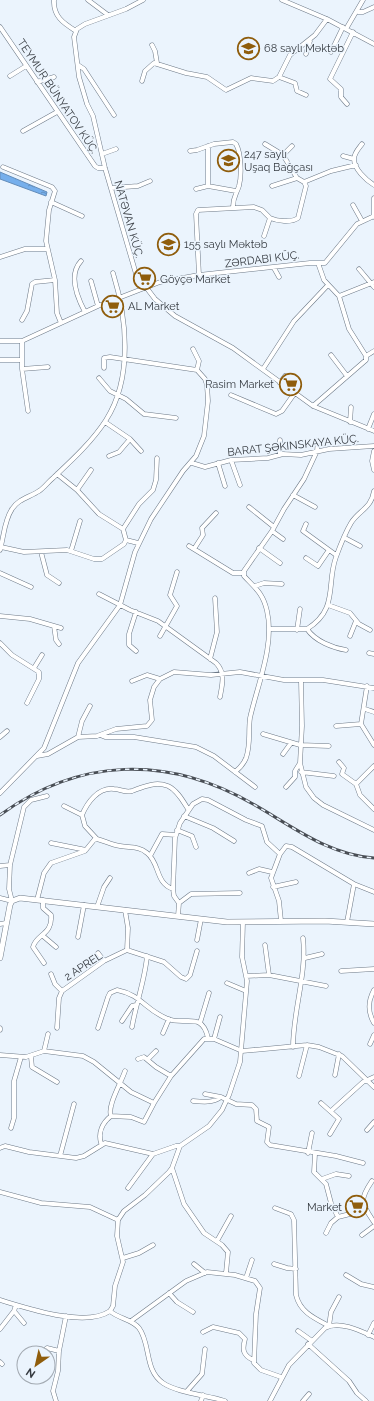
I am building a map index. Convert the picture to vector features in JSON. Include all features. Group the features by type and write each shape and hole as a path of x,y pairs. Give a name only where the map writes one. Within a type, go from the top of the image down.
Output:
{"street":[{"path":"54,0 54,11 60,20 76,31 88,22 143,0"},
{"path":"88,0 108,15"},
{"path":"282,0 327,19 374,44"},
{"path":"331,52 345,28 358,12 363,0"},
{"path":"358,12 363,12 374,7"},
{"path":"142,81 148,68 154,63 157,63 168,68 207,77 226,90 251,78 272,81 278,77 290,55 310,40 321,29 327,19"},
{"name":"TEYMUR BÜNYATOV KÜÇ.","path":"0,27 95,166 98,168 105,168"},
{"name":"NATƏVAN KÜÇ.","path":"76,31 74,37 78,77 87,104 93,116 105,168 134,270 145,288 175,316 222,340 263,369 294,394 313,406 374,431"},
{"path":"347,104 341,97 341,88 330,78 353,32"},
{"path":"306,54 310,40"},
{"path":"152,45 156,51 157,63"},
{"path":"78,65 84,69 114,115"},
{"path":"10,76 26,66"},
{"path":"37,82 54,77"},
{"path":"278,77 295,83 297,91 306,95"},
{"path":"23,131 57,112"},
{"path":"190,151 208,146 233,142 236,144 241,174 238,187 234,194 233,207"},
{"path":"199,275 197,212 201,210 233,207 258,207 270,218 280,221 293,221 298,218 306,192 304,182 297,178 283,155 265,144"},
{"path":"362,144 356,152 354,159 356,166 365,178 374,185"},
{"path":"208,146 208,186"},
{"path":"283,155 292,146"},
{"path":"102,154 116,149"},
{"path":"343,156 354,159"},
{"path":"304,182 331,170 356,166"},
{"path":"4,167 52,187 55,191 47,220 47,249 55,280 57,313 61,323"},
{"path":"272,186 297,178"},
{"path":"111,188 138,186 150,181"},
{"path":"196,189 208,186 236,191"},
{"path":"366,356 349,329 339,296 328,285 320,272 318,263 323,263 328,260 352,229 362,221 374,216 374,198"},
{"path":"51,202 82,216"},
{"path":"353,205 362,221"},
{"path":"264,236 270,218"},
{"path":"0,257 25,249 47,249"},
{"path":"81,261 75,269 75,276 78,296 85,312"},
{"name":"ZƏRDABI KÜÇ.","path":"0,341 22,341 98,306 160,282 199,275 274,268 310,262 318,263"},
{"path":"274,268 279,277"},
{"path":"359,269 374,287"},
{"path":"57,474 77,490 99,514 122,529 126,540 122,547 102,559 94,559 71,551 17,552 0,548 6,523 12,508 23,499 39,491 57,474 105,422 118,395 124,359 120,298 113,273"},
{"path":"22,320 27,311 32,284 35,282 55,280"},
{"path":"91,282 98,306"},
{"path":"339,296 372,283"},
{"path":"263,369 294,321 328,285"},
{"path":"22,341 22,369 28,411"},
{"path":"193,349 200,364 197,370"},
{"path":"313,406 364,363 366,356 374,351"},
{"path":"331,355 347,376"},
{"path":"0,793 44,748 78,663 120,605 138,543 161,502 183,471 192,463 204,436 208,414 207,385 205,379 197,370 106,357 104,361 104,368"},
{"path":"0,360 22,360"},
{"path":"22,369 48,367"},
{"path":"280,383 285,376"},
{"path":"99,378 110,392 126,399 144,414 176,418"},
{"path":"231,395 276,414 282,411 294,394"},
{"path":"350,422 351,407"},
{"path":"368,429 374,414"},
{"path":"105,422 130,439 141,451"},
{"path":"109,456 119,452 130,439"},
{"path":"280,440 280,455"},
{"path":"243,573 246,566 273,529 304,478 317,451 318,440"},
{"name":"BARAT ŞƏKINSKAYA KÜÇ.","path":"192,463 205,467 231,460 268,458 280,455 301,455 317,451 374,446"},
{"path":"374,451 372,461 374,470"},
{"path":"122,529 139,504 152,490 156,480 157,458"},
{"path":"231,460 240,485"},
{"path":"218,463 225,486"},
{"path":"77,490 91,470"},
{"path":"269,629 307,629 319,618 328,605 336,555 351,522 370,504 374,491"},
{"path":"293,495 315,507"},
{"path":"249,507 283,539"},
{"path":"194,549 203,535 202,528 216,513"},
{"path":"71,551 80,521"},
{"path":"306,524 303,531 336,555"},
{"path":"345,538 360,546"},
{"path":"126,540 138,543"},
{"path":"189,546 233,572 243,573 255,586 265,604 269,629 263,676 250,719 249,746 246,759 235,772"},
{"path":"259,548 280,562"},
{"path":"306,558 318,566 329,550"},
{"path":"41,552 47,575 59,583"},
{"path":"160,636 164,626 177,606 177,603 171,599 170,595 177,572"},
{"path":"0,573 31,587"},
{"path":"255,586 264,583 282,584"},
{"path":"99,594 120,605 149,617 164,626 222,668 223,673 220,697"},
{"path":"210,659 217,632 216,598"},
{"path":"328,605 350,613 362,627 370,630"},
{"path":"297,630 300,610"},
{"path":"136,612 129,634 129,645 136,651"},
{"path":"0,616 30,619 60,628"},
{"path":"350,636 356,620"},
{"path":"54,626 56,640 60,644"},
{"path":"307,629 321,641 337,649 346,650"},
{"path":"0,643 12,655 39,672 39,679 27,703"},
{"path":"34,668 42,655"},
{"path":"37,756 48,754 78,737 100,734 110,730 143,727 150,724 152,720 151,694 160,679 174,672 211,675 240,672 301,681 323,680 374,688"},
{"path":"132,681 147,675 160,679"},
{"path":"301,681 302,726 300,763 301,772 310,792 323,805 374,830"},
{"path":"367,686 361,724 374,745"},
{"path":"78,737 82,721 90,706"},
{"path":"364,709 374,712"},
{"path":"336,726 361,724"},
{"path":"0,737 7,731"},
{"path":"100,734 105,737 134,737 196,747 214,756 256,787"},
{"path":"264,734 300,745 330,746"},
{"path":"283,754 291,743"},
{"path":"339,762 344,768 342,774 356,784 360,795 374,809"},
{"path":"286,787 295,777 295,771 300,763"},
{"path":"356,784 374,766"},
{"path":"301,772 334,776"},
{"path":"172,889 164,885 160,880 150,856 139,848 120,846 97,839 85,826 82,815 91,800 104,791 112,788 131,792 151,785 160,784 175,791 188,809"},
{"path":"0,958 6,923 12,901 9,889 10,865 24,807 31,800 47,796"},
{"path":"178,916 179,903 174,896 172,889 174,848 177,830 188,809 193,804 202,799 220,805 246,820 262,826 267,842 280,854"},
{"path":"64,806 82,815"},
{"path":"184,816 213,828 234,842"},
{"path":"177,830 192,836 196,847"},
{"path":"150,856 162,834 176,835"},
{"path":"44,963 33,947 36,940 43,936 47,931 52,918 51,915 43,908 40,900 44,873 51,863 86,850 94,840 97,839"},
{"path":"51,843 86,850"},
{"path":"281,921 279,901 274,887 272,872 280,854 286,846 292,847 354,884 374,892"},
{"path":"0,866 10,865"},
{"path":"249,873 259,869 272,872"},
{"path":"97,907 104,886 110,878"},
{"path":"274,887 296,882"},
{"path":"347,922 354,884"},
{"path":"179,903 191,894 240,893"},
{"path":"0,898 12,901 20,898 201,919 243,922 347,922 374,924"},
{"path":"78,938 84,905"},
{"path":"125,910 128,928 127,950 164,962 180,977 186,979 190,976 197,950"},
{"path":"197,940 201,919"},
{"path":"128,1188 153,1154 172,1147 180,1146 209,1126 222,1110 227,1100 242,1051 246,991 246,976 242,957 243,922"},
{"path":"0,924 6,923"},
{"path":"43,936 56,946"},
{"path":"292,1047 293,1025 305,958 303,938"},
{"path":"265,945 269,975"},
{"name":"2 APREL","path":"58,1028 59,998 62,991 104,961 127,950"},
{"path":"98,953 104,961"},
{"path":"305,958 322,954"},
{"path":"132,1027 136,1005 144,978 147,956"},
{"path":"340,971 374,970"},
{"path":"52,974 55,984 62,991"},
{"path":"246,976 269,975 326,986"},
{"path":"227,983 246,991"},
{"path":"98,1028 110,993 117,990 138,997 153,1012 169,1020 191,1020 200,1023 206,1028 208,1038"},
{"path":"374,990 369,1001 368,1009 374,1023"},
{"path":"200,1023 209,993"},
{"path":"122,1021 132,1006 136,1005"},
{"path":"214,1039 220,1017"},
{"path":"163,1033 169,1020"},
{"path":"44,1051 44,1044 48,1034"},
{"path":"370,1044 374,1035"},
{"path":"110,1116 131,1117 144,1122 171,1076 199,1042 208,1038 214,1039 242,1051 307,1045 319,1047 339,1054 354,1066 374,1087"},
{"path":"299,1076 307,1045"},
{"path":"0,1054 31,1057 44,1051 83,1056 138,1097 154,1103"},
{"path":"148,1059 156,1051"},
{"path":"335,1075 339,1054"},
{"path":"11,1128 14,1118 14,1081 21,1057"},
{"path":"31,1057 31,1063 34,1068 57,1082"},
{"path":"138,1059 144,1057 148,1059 156,1067 171,1076"},
{"path":"101,1143 100,1133 106,1120 110,1116 110,1105 121,1085 125,1071"},
{"path":"331,1111 367,1079 374,1077"},
{"path":"205,1094 221,1097 236,1104 255,1106 257,1121 269,1127 268,1144 308,1153 336,1156 363,1163"},
{"path":"193,1101 215,1101 221,1097"},
{"path":"321,1103 331,1111 339,1121 330,1134"},
{"path":"60,1156 74,1104"},
{"path":"367,1130 374,1122"},
{"path":"308,1153 312,1133"},
{"path":"0,1148 5,1146 60,1156 81,1158 89,1154 101,1143 111,1143 153,1154"},
{"path":"0,1300 66,1316 90,1317 105,1314 110,1311 113,1306 115,1286 123,1258 117,1236 118,1220 124,1211 145,1195 172,1168 180,1146"},
{"path":"315,1154 314,1172 326,1184 334,1211 338,1217"},
{"path":"172,1168 184,1204 204,1233 226,1248 228,1252 226,1273"},
{"path":"322,1179 336,1174 349,1176"},
{"path":"372,1181 363,1196 366,1210 372,1215 374,1222"},
{"path":"0,1192 41,1203 90,1207 118,1220"},
{"path":"275,1208 293,1217 296,1295 300,1306 310,1316 328,1326 338,1325 374,1337"},
{"path":"326,1234 331,1223 338,1217 366,1210"},
{"path":"217,1241 231,1216"},
{"path":"362,1235 374,1226"},
{"path":"123,1258 138,1253 153,1245"},
{"path":"246,1278 252,1260"},
{"path":"194,1264 205,1273"},
{"path":"274,1264 296,1269"},
{"path":"131,1321 186,1281 205,1273 226,1273 246,1278 255,1281 260,1288 256,1314 253,1360"},
{"path":"346,1275 357,1282 374,1286"},
{"path":"169,1293 177,1302 192,1312"},
{"path":"270,1401 281,1377 289,1365 310,1342 328,1326 331,1312 339,1297"},
{"path":"0,1329 14,1311 16,1305"},
{"path":"14,1311 24,1322"},
{"path":"110,1311 121,1318 131,1321 142,1333 147,1357 158,1378 165,1384 225,1401"},
{"path":"56,1401 53,1391 58,1371 59,1351 66,1316"},
{"path":"368,1334 374,1323"},
{"path":"203,1332 213,1327 239,1333 245,1339 244,1353 246,1357 253,1360 258,1368 281,1377"},
{"path":"298,1331 366,1401"},
{"path":"187,1391 202,1374 205,1349"},
{"path":"304,1401 309,1394"},
{"path":"201,1401 203,1395"}],"water":[{"path":"0,172 47,192 46,196 0,179"}],"railway":[{"path":"0,815 30,796 61,782 93,773 125,769 157,771 189,777 221,788 253,804 296,830 326,845 357,856 374,858"}],"place":[{"name":"68 saylı Məktəb","path":"249,48"},
{"name":"247 saylı Uşaq Bağçası","path":"228,160"},
{"name":"155 saylı Məktəb","path":"168,244"},
{"name":"Göyçə Market","path":"145,279"},
{"name":"AL Market","path":"113,306"},
{"name":"Rasim Market","path":"290,384"},
{"name":"Market","path":"357,1207"}]}
